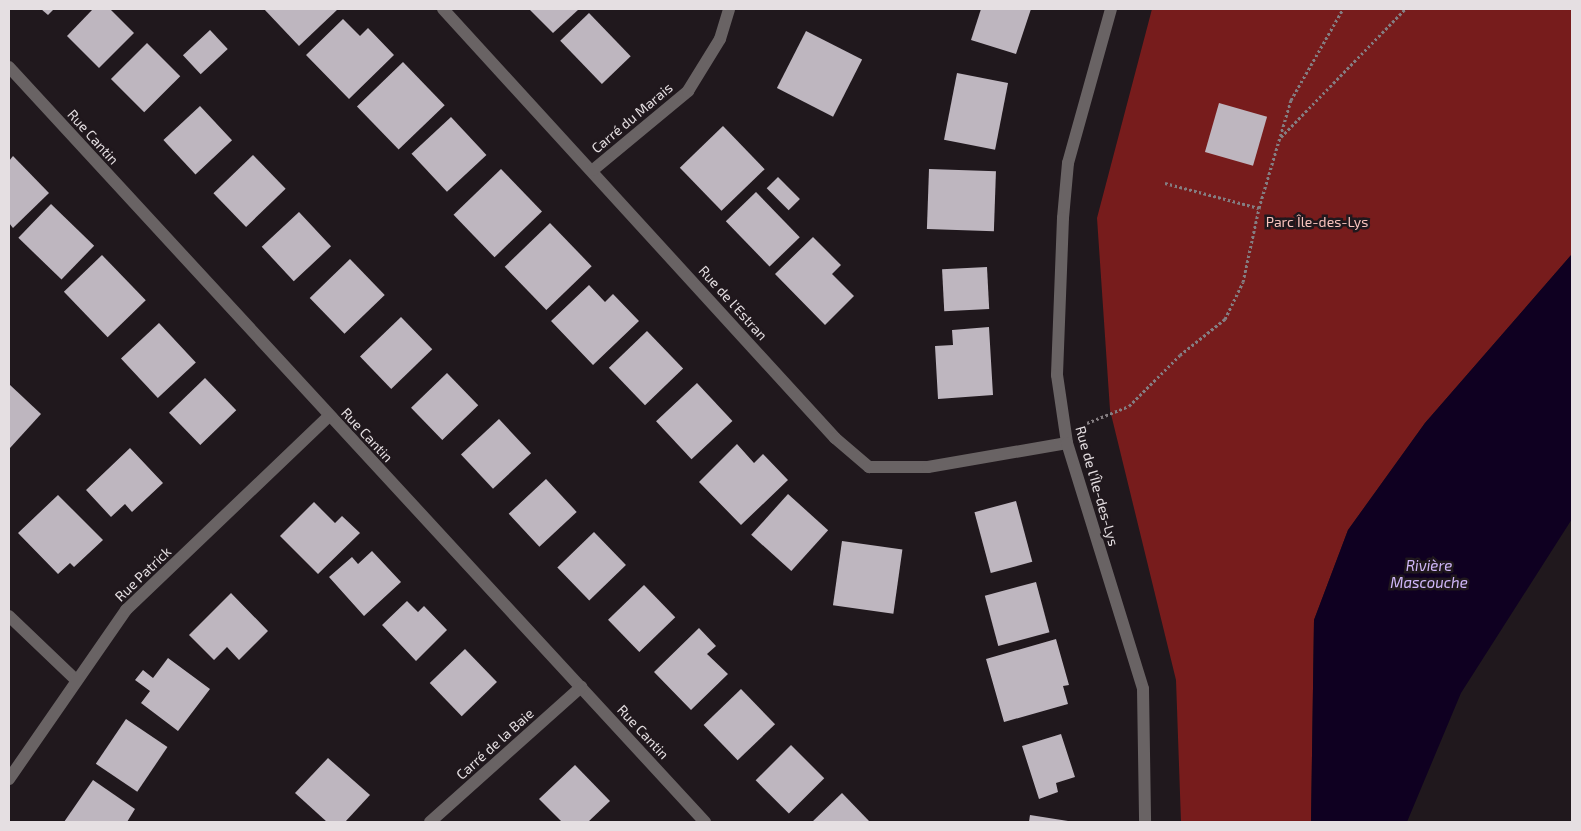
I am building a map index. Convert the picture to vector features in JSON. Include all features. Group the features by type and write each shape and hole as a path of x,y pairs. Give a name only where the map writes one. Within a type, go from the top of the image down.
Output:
{"street":[{"name":"Rue de l'Estran","path":"443,9 593,170 828,430 869,467 928,467 1066,438"},
{"name":"Carré du Marais","path":"593,170 688,91 720,39 730,9"},
{"name":"Rue de l'Île-des-Lys","path":"1110,9 1068,163 1063,218 1058,375 1066,438 1143,690 1145,822"},
{"name":"Rue Cantin","path":"9,67 705,822"},
{"name":"Rue Patrick","path":"9,779 126,610 329,416"},
{"path":"9,616 76,680"},
{"name":"Carré de la Baie","path":"430,822 581,687"}],"path":[{"path":"1066,438 1129,406 1180,355 1225,319 1244,282 1259,208 1291,100 1343,9"},
{"path":"1280,138 1405,9"},
{"path":"1165,183 1259,208"}],"green space":[{"name":"Parc Île-des-Lys","path":"1152,9 1572,9 1572,254 1425,423 1348,530 1314,620 1311,822 1181,822 1176,680 1110,410 1097,218"}],"water":[{"name":"Rivière Mascouche","path":"1572,254 1572,519 1461,693 1407,822 1311,822 1314,620 1348,530 1425,423"}],"building":[{"path":"41,9 54,9 48,15"},
{"path":"93,9 110,9 134,33 99,68 67,36"},
{"path":"264,9 338,9 299,46"},
{"path":"529,9 579,9 553,33"},
{"path":"981,9 1031,9 1016,54 971,40"},
{"path":"589,13 631,56 602,84 560,41"},
{"path":"343,19 360,36 368,28 394,55 349,99 306,55"},
{"path":"210,30 228,49 201,74 183,55"},
{"path":"806,31 862,60 833,117 777,88"},
{"path":"147,43 180,76 144,112 111,79"},
{"path":"403,62 445,105 399,150 357,106"},
{"path":"957,73 1008,83 995,150 944,140"},
{"path":"1219,103 1267,117 1253,166 1205,152"},
{"path":"200,106 232,140 195,174 163,140"},
{"path":"451,117 486,155 447,192 412,154"},
{"path":"723,126 765,169 722,211 680,168"},
{"path":"253,155 286,189 246,227 213,193"},
{"path":"13,156 49,193 13,228 9,223 9,161"},
{"path":"501,169 542,211 495,257 454,215"},
{"path":"929,169 996,171 994,231 927,229"},
{"path":"778,177 800,199 789,210 767,188"},
{"path":"756,192 800,237 770,266 726,221"},
{"path":"51,204 94,246 62,279 18,238"},
{"path":"299,212 331,246 294,281 262,247"},
{"path":"550,223 592,266 546,310 505,267"},
{"path":"813,237 841,265 832,274 854,296 825,325 775,274"},
{"path":"102,255 146,300 108,337 64,292"},
{"path":"350,259 385,295 344,334 310,298"},
{"path":"987,267 989,309 944,311 942,269"},
{"path":"589,285 605,302 613,294 639,321 593,365 551,321"},
{"path":"401,317 432,349 391,389 360,357"},
{"path":"159,323 196,362 158,398 121,358"},
{"path":"989,327 993,395 938,399 935,346 953,345 952,330"},
{"path":"647,331 683,368 645,405 609,368"},
{"path":"447,373 478,405 442,440 411,408"},
{"path":"205,378 236,410 200,445 169,413"},
{"path":"697,383 732,421 692,459 656,421"},
{"path":"9,384 41,414 10,448 9,447"},
{"path":"499,419 531,453 493,489 461,454"},
{"path":"737,444 754,463 763,454 788,480 741,525 699,482"},
{"path":"130,448 163,483 132,512 125,504 111,517 86,490"},
{"path":"546,479 577,512 539,547 509,514"},
{"path":"788,494 828,530 791,571 751,535"},
{"path":"58,495 103,540 74,567 70,563 58,574 18,533"},
{"path":"1016,501 1032,562 991,573 974,512"},
{"path":"314,502 335,523 342,516 360,533 318,574 280,536"},
{"path":"594,532 626,565 589,601 557,567"},
{"path":"842,541 902,549 893,614 833,605"},
{"path":"372,551 401,582 364,616 329,577 352,557 358,564"},
{"path":"1036,582 1049,632 998,646 985,596"},
{"path":"644,585 675,617 639,652 608,620"},
{"path":"231,593 268,631 239,660 227,647 214,660 189,635"},
{"path":"407,601 418,612 424,606 447,630 416,661 382,625"},
{"path":"699,628 716,646 707,654 728,674 691,710 654,672"},
{"path":"1056,639 1069,685 1063,686 1068,704 1004,722 986,659"},
{"path":"465,649 497,682 462,716 430,683"},
{"path":"168,658 210,689 178,731 141,703 150,691 135,680 143,670 153,678"},
{"path":"741,689 775,724 738,760 704,725"},
{"path":"126,719 167,747 137,792 96,764"},
{"path":"1061,734 1075,777 1056,783 1058,792 1039,799 1022,746"},
{"path":"791,745 824,778 789,814 756,780"},
{"path":"328,758 370,795 345,822 327,822 295,793"},
{"path":"575,765 610,801 588,822 562,822 539,799"},
{"path":"93,780 135,809 127,822 64,822"},
{"path":"842,793 870,822 812,822"},
{"path":"1030,815 1068,821 1068,822 1029,822"}]}
